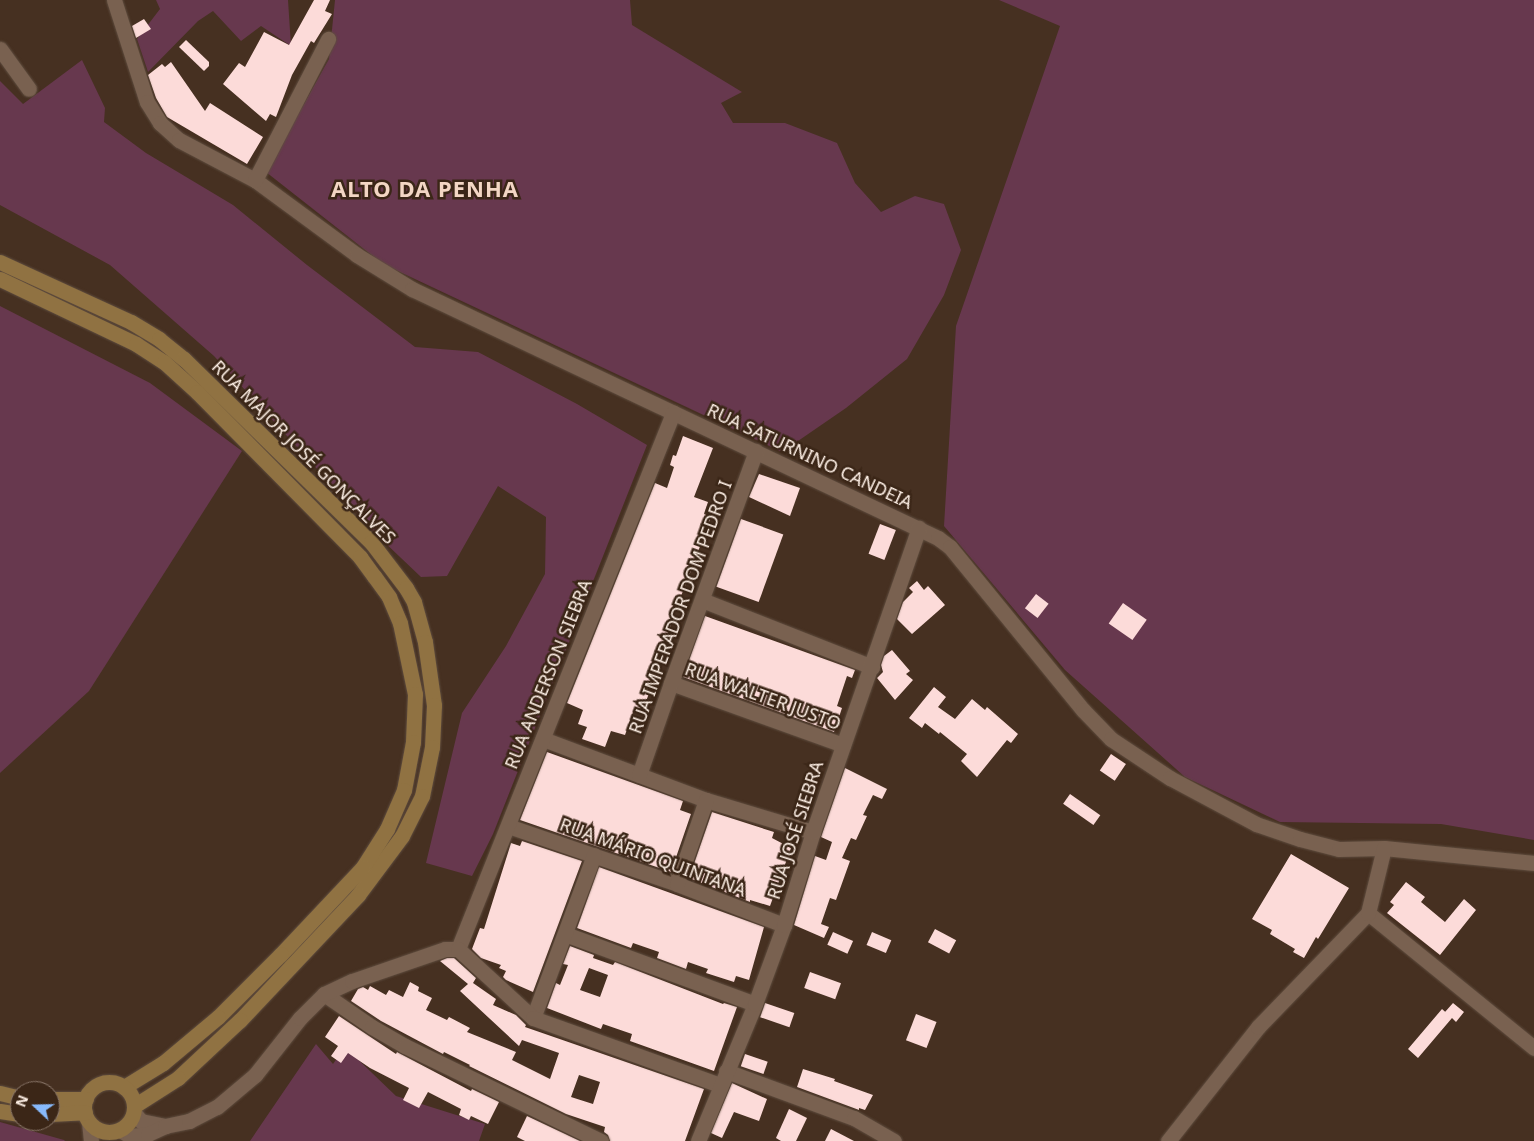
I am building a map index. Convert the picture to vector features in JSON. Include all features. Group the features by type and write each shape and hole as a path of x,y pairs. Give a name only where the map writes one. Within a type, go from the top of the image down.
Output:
{"street":[{"name":"RUA SATURNINO CANDEIA","path":"114,0 147,102 160,123 179,140 255,180 384,274 673,413 919,528 950,547 1083,710 1111,739 1170,778 1256,824 1300,839 1340,849 1384,848 1534,862"},
{"path":"255,180 328,39"},
{"path":"0,49 29,89"},
{"name":"RUA MAJOR JOSÉ GONÇALVES","path":"0,262 130,322 159,339 184,358 371,542 406,588 414,602 425,642 434,705 432,747 422,796 402,836 358,895 240,1020 178,1078 134,1110 126,1126 117,1134"},
{"name":"RUA MAJOR JOSÉ GONÇALVES","path":"0,279 136,344 164,362 197,392 360,558 374,576 389,598 400,624 416,694 413,742 404,790 387,829 363,867 218,1018 163,1063 124,1087"},
{"name":"RUA ANDERSON SIEBRA","path":"458,950 673,413"},
{"name":"RUA IMPERADOR DOM PEDRO I","path":"639,775 756,451"},
{"name":"RUA JOSÉ SIEBRA","path":"698,1141 755,1004 784,925 813,832 919,528"},
{"path":"702,600 872,667"},
{"name":"RUA WALTER JUSTO","path":"671,683 843,745"},
{"path":"542,739 706,800 813,832"},
{"path":"677,884 706,800"},
{"name":"RUA MÁRIO QUINTANA","path":"508,826 677,884 784,925"},
{"path":"1168,1141 1258,1027 1368,913 1384,848"},
{"path":"533,1018 594,855"},
{"path":"1368,913 1534,1048"},
{"path":"565,934 755,1004"},
{"path":"60,1102 86,1111 97,1129 117,1134 135,1135 157,1131 165,1126 189,1121 224,1100 255,1075 300,1018 324,994 352,981 445,949 458,950 533,1018 720,1085"},
{"path":"324,994 372,1027 405,1046 601,1141"},
{"path":"726,1070 854,1118 894,1141"},
{"path":"91,1141 86,1111 94,1087 102,1083 109,1082 124,1087 130,1092 134,1110 141,1121 165,1126"},
{"path":"60,1113 86,1111"}],"shaded area":[{"path":"156,0 288,0 291,46 261,26 241,41 213,11 198,21 148,72 137,39 160,9"},
{"path":"335,0 630,0 632,25 742,92 721,103 733,123 785,123 837,143 855,183 881,212 915,196 944,204 961,250 944,295 907,359 846,408 782,452 383,264 266,172 329,59"},
{"path":"999,0 1534,0 1534,840 1441,824 1280,822 1185,777 1065,670 944,526 956,326 1060,26"},
{"path":"82,60 105,108 104,122 146,153 233,205 307,265 415,347 478,352 577,404 647,445 493,834 472,876 426,863 462,713 506,646 545,574 546,517 498,486 447,576 421,577 380,538 214,356 110,265 0,205 0,81 23,104"},
{"path":"0,306 150,383 242,451 89,691 0,773"},
{"path":"316,1044 333,1064 345,1047 396,1096 485,1124 479,1141 250,1141"},
{"path":"0,1122 10,1125 10,1131 32,1131 65,1141 0,1141"}],"building":[{"path":"314,0 330,0 325,11 332,14 314,43 311,41 292,75 276,117 270,114 266,121 223,84 239,63 245,67 264,32 289,45"},
{"path":"144,19 151,29 136,38 132,26"},
{"path":"186,40 209,62 209,66 204,71 179,47"},
{"path":"171,62 205,111 210,103 263,137 247,164 167,117 156,98 148,75 162,64 165,67"},
{"path":"683,436 713,448 694,497 708,502 704,514 711,517 684,589 680,598 676,597 670,616 674,617 660,656 663,656 642,712 634,709 625,735 611,731 605,747 582,739 587,727 578,724 583,710 567,703 655,483 667,488 674,467 670,465 673,455 676,456"},
{"path":"759,474 800,488 790,516 749,497"},
{"path":"741,519 783,534 759,602 716,587"},
{"path":"880,524 896,530 884,560 869,554"},
{"path":"917,581 924,590 928,586 945,605 912,634 897,619 903,602 913,592 909,588"},
{"path":"1036,594 1049,604 1038,618 1025,608"},
{"path":"1123,603 1147,620 1132,640 1109,623"},
{"path":"705,616 855,670 852,678 847,676 837,706 842,708 834,732 683,677"},
{"path":"892,650 910,671 906,674 913,680 895,700 877,678 883,672 881,665 884,656"},
{"path":"934,687 946,697 938,707 955,719 972,699 985,710 987,707 1018,734 1011,743 1007,740 977,777 961,761 967,754 940,732 939,734 925,723 922,728 909,718"},
{"path":"547,752 683,801 680,810 691,814 671,872 520,820"},
{"path":"1111,754 1126,764 1115,781 1100,771"},
{"path":"845,768 887,789 882,799 873,795 863,815 867,816 856,840 851,838 842,858 850,861 836,900 830,898 821,924 829,927 824,938 794,925 815,856 826,860 832,842 821,837"},
{"path":"1070,794 1100,815 1093,825 1063,804"},
{"path":"712,812 774,832 772,838 791,848 770,906 750,900 750,902 689,878"},
{"path":"522,841 582,861 533,992 506,980 503,977 506,971 499,968 501,965 481,958 472,949 480,928 484,929 511,843 520,846"},
{"path":"1291,854 1349,888 1318,939 1316,937 1304,958 1293,952 1295,949 1270,934 1272,930 1252,919"},
{"path":"599,867 764,927 749,980 736,976 734,982 706,973 708,969 688,962 686,969 657,958 659,952 633,943 631,948 577,928"},
{"path":"1406,882 1425,897 1421,902 1445,922 1464,899 1476,910 1440,955 1387,913 1394,905 1390,902"},
{"path":"935,929 956,940 949,954 928,942"},
{"path":"833,932 853,941 847,954 827,945"},
{"path":"872,932 891,940 886,953 867,945"},
{"path":"570,946 594,955 593,958 613,965 615,962 723,1004 737,1007 714,1071 630,1041 632,1034 603,1024 601,1029 547,1008 556,983 560,985 568,965 563,964","holes":["589,968 608,975 600,997 580,990"]},
{"path":"454,958 476,978 473,983 496,999 493,1005 516,1015 526,1025 525,1027 704,1089 685,1141 610,1141 608,1135 604,1132 605,1127 566,1114 444,1052 443,1054 381,1021 351,1001 358,989 363,987 368,990 370,986 386,995 389,990 403,997 410,982 419,987 418,991 432,998 426,1010 447,1020 449,1017 470,1028 467,1032 516,1052 512,1060 550,1079 559,1053 522,1040 519,1046 460,991 468,984 440,961","holes":["579,1075 600,1082 593,1104 571,1097"]},
{"path":"810,972 841,983 835,999 804,988"},
{"path":"765,1003 794,1013 789,1027 760,1017"},
{"path":"1453,1003 1464,1012 1456,1022 1452,1018 1418,1058 1408,1049 1442,1009 1445,1012"},
{"path":"916,1014 937,1022 927,1048 906,1040"},
{"path":"339,1016 396,1054 397,1052 471,1091 472,1089 499,1102 488,1124 471,1116 469,1120 459,1115 461,1109 428,1092 419,1108 403,1100 409,1088 370,1068 348,1053 341,1063 331,1056 338,1046 325,1037"},
{"path":"745,1054 768,1062 763,1074 741,1066"},
{"path":"803,1069 835,1079 834,1081 873,1095 865,1110 859,1108 859,1110 797,1087"},
{"path":"732,1083 767,1099 759,1121 734,1112 722,1138 711,1133"},
{"path":"789,1109 807,1118 796,1141 781,1141 776,1138"},
{"path":"527,1116 580,1141 525,1141 517,1137"},
{"path":"831,1129 854,1141 825,1141"}],"district":[{"name":"ALTO DA PENHA","path":"425,189"}]}
